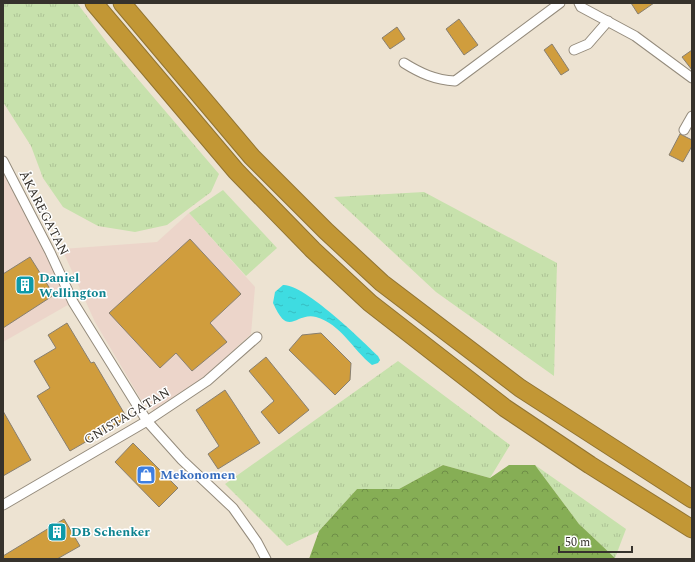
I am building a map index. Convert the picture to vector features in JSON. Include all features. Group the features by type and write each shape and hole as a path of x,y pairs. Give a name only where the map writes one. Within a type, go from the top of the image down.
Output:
{"highway":[{"path":"94,3 236,171 313,250 370,303 505,408 590,465 692,529"},
{"path":"122,3 252,158 326,232 382,283 520,388 692,499"}],"street":[{"path":"404,63 419,72 441,80 455,80 560,3"},
{"path":"579,3 580,7 635,36 692,78"},
{"path":"574,50 588,44 608,21"},
{"path":"684,130 692,116"},
{"name":"ÅKAREGATAN","path":"3,161 74,302 147,420 182,460 233,508 266,559"},
{"name":"GNISTAGATAN","path":"3,505 147,420 207,381 257,337"}],"shaded area":[{"path":"3,161 73,302 3,342"},
{"path":"189,213 255,287 251,334 204,377 153,410 143,403 95,322 62,249 157,242"}],"green space":[{"path":"3,3 77,3 108,44 219,174 211,192 167,225 135,232 98,226 63,207 43,178 31,146 3,102"},
{"path":"223,190 277,248 246,276 189,213"},
{"path":"424,192 557,263 554,376 436,292 334,197"},
{"path":"398,361 510,445 490,478 443,465 399,489 357,489 319,531 287,546 225,484"},
{"path":"443,465 490,478 509,465 535,465 579,524 615,558 309,559 319,531 357,489 399,489"},
{"path":"535,465 626,529 615,558 579,524"}],"water":[{"path":"283,285 292,287 304,293 332,314 378,356 380,360 378,363 372,365 340,331 325,320 309,316 293,322 284,320 273,303 275,292"}],"building":[{"path":"631,3 654,3 638,14"},
{"path":"459,19 478,45 464,55 446,29"},
{"path":"397,27 405,39 390,49 382,38"},
{"path":"552,44 569,70 561,75 544,50"},
{"path":"692,50 692,70 682,57"},
{"path":"680,134 692,140 692,146 683,162 669,155"},
{"path":"190,239 241,294 210,323 227,342 192,371 176,353 160,368 109,313"},
{"name":"Daniel Wellington","path":"30,257 54,295 3,328 3,274"},
{"path":"67,323 91,363 94,362 127,418 70,451 37,396 50,388 34,361 56,348 48,335"},
{"path":"321,333 351,363 350,380 335,395 289,350 302,335"},
{"path":"266,357 309,410 279,434 261,412 274,401 249,371"},
{"path":"225,390 260,443 218,469 208,454 219,446 196,410"},
{"path":"3,411 31,460 3,476"},
{"name":"Mekonomen","path":"133,443 178,488 159,507 115,462"},
{"name":"DB Schenker","path":"64,519 80,546 57,559 3,559 3,556"}],"place":[{"name":"Daniel Wellington","path":"25,285"},
{"name":"Mekonomen","path":"146,475"},
{"name":"DB Schenker","path":"57,532"}]}
